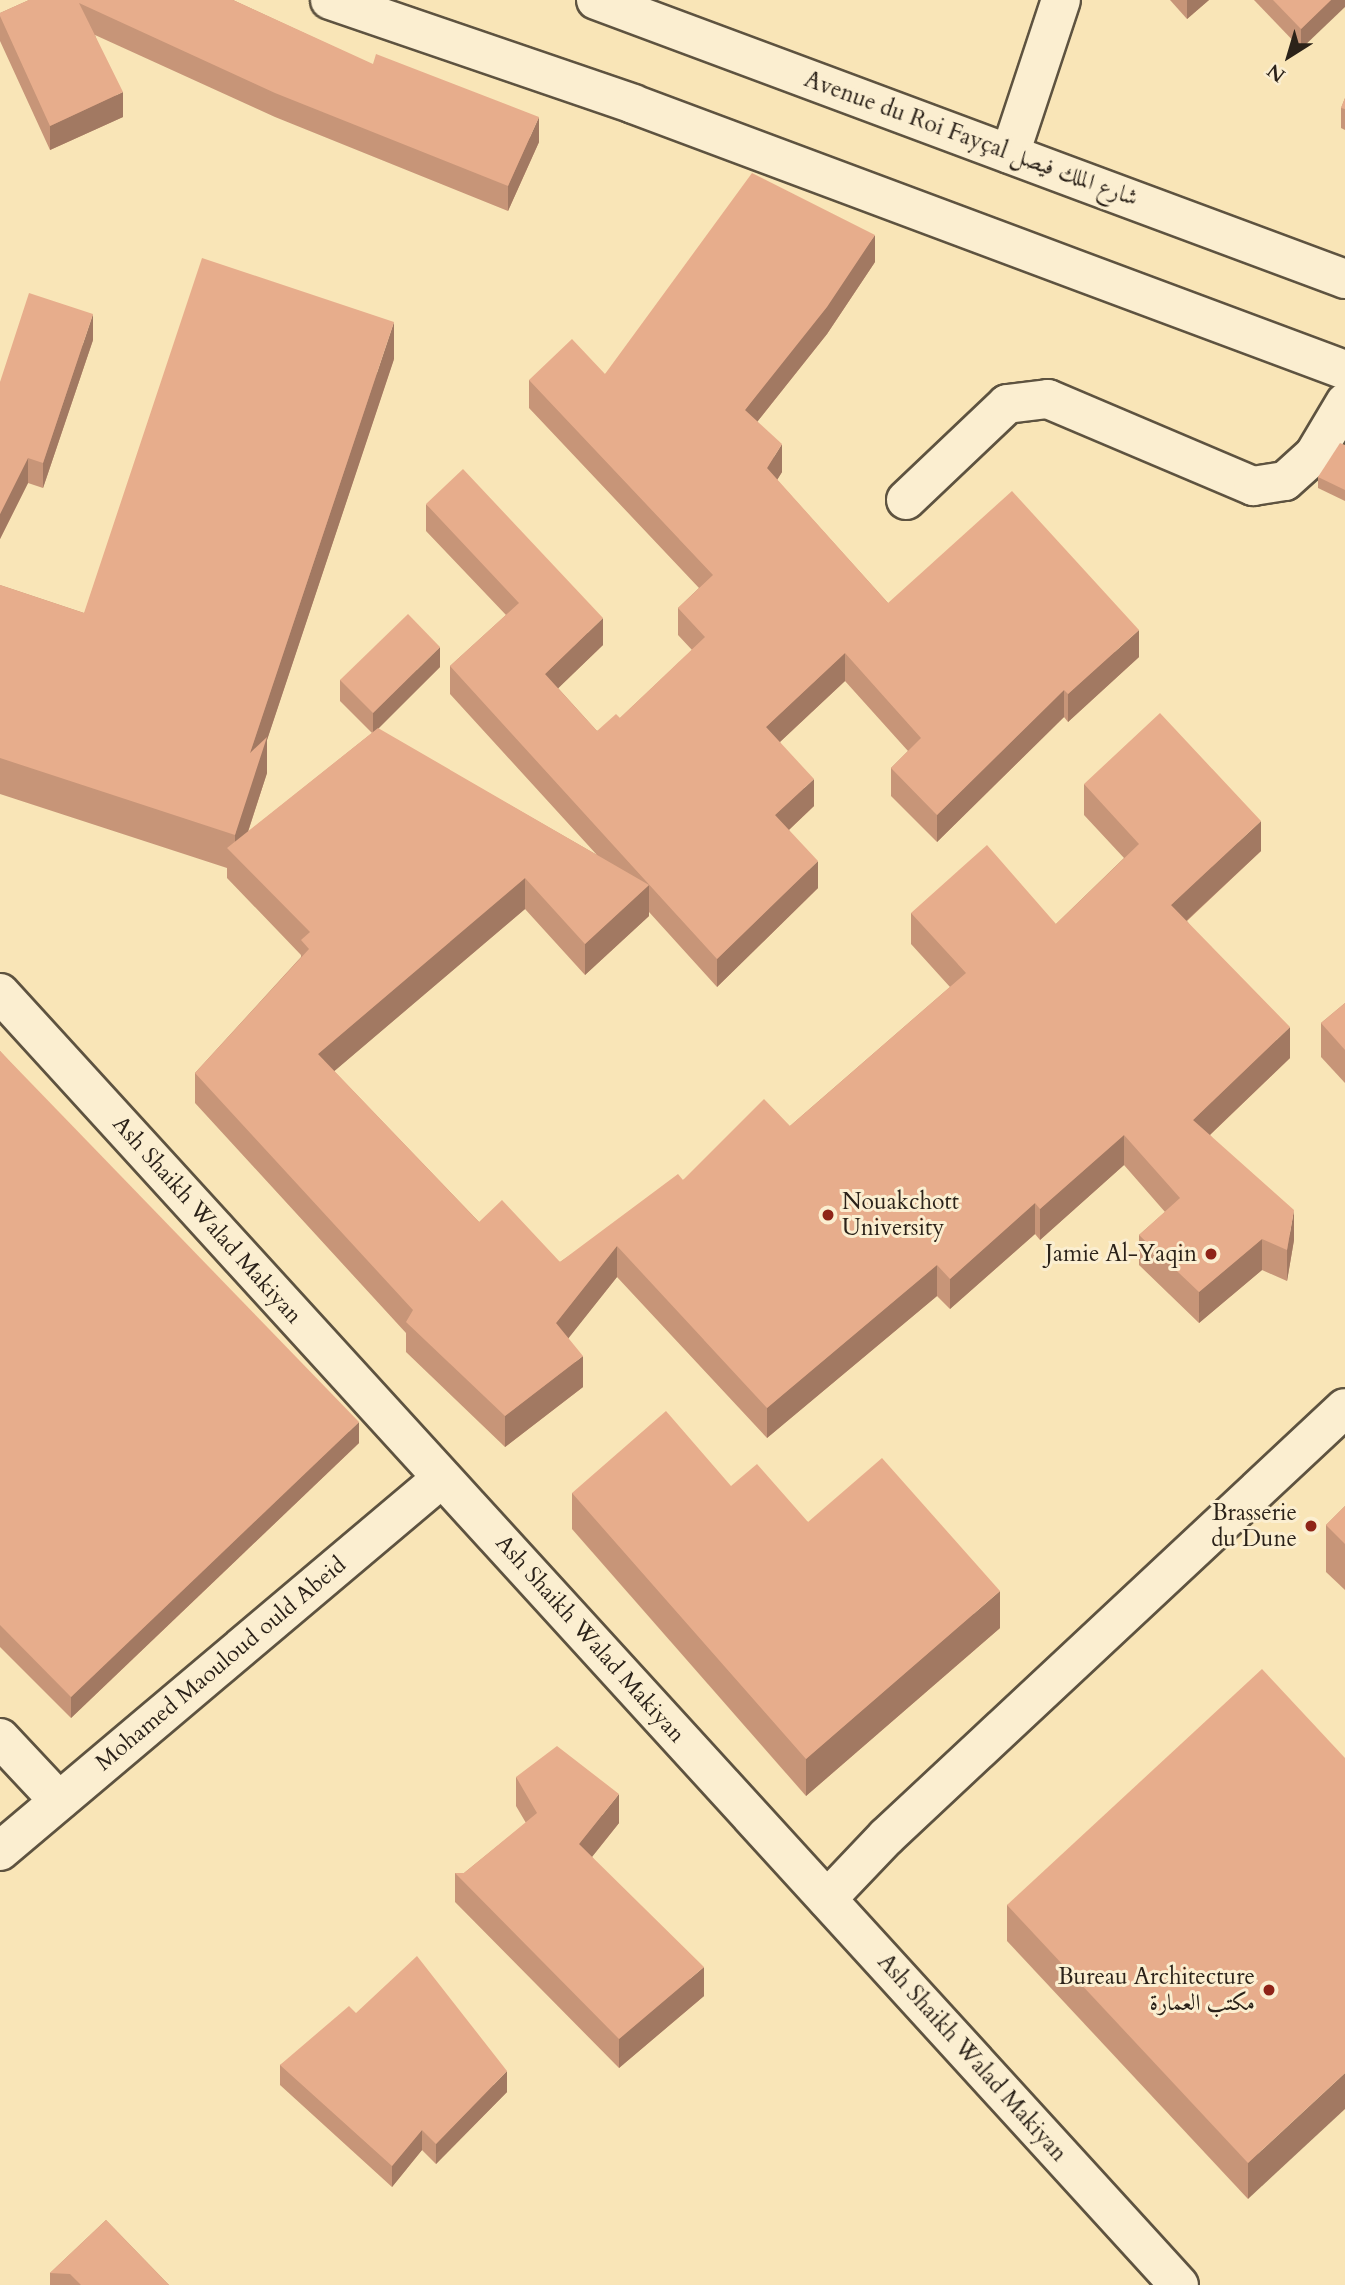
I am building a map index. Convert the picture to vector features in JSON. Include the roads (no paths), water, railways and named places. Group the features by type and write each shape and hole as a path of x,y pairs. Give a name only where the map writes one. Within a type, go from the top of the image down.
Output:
{"street":[{"name":"Avenue du Roi Fayçal شارع الملك فيصل","path":"596,0 1345,279"},
{"path":"1010,154 1061,0"},
{"path":"354,4 633,104 1345,370"},
{"path":"906,500 1007,404 1048,399 1253,486 1285,481 1314,456 1345,403"},
{"name":"Ash Shaikh Walad Makiyan","path":"0,993 1179,2285"},
{"path":"827,1899 886,1837 1345,1408"},
{"name":"Mohamed Maouloud ould Abeid","path":"0,1851 442,1478"},
{"path":"0,1738 59,1801"}],"place":[{"name":"Nouakchott University","path":"828,1215"},
{"name":"Jamie Al-Yaqin","path":"1211,1254"},
{"name":"Brasserie du Dune","path":"1311,1526"},
{"name":"Bureau Architecture مكتب العمارة","path":"1269,1990"}]}
